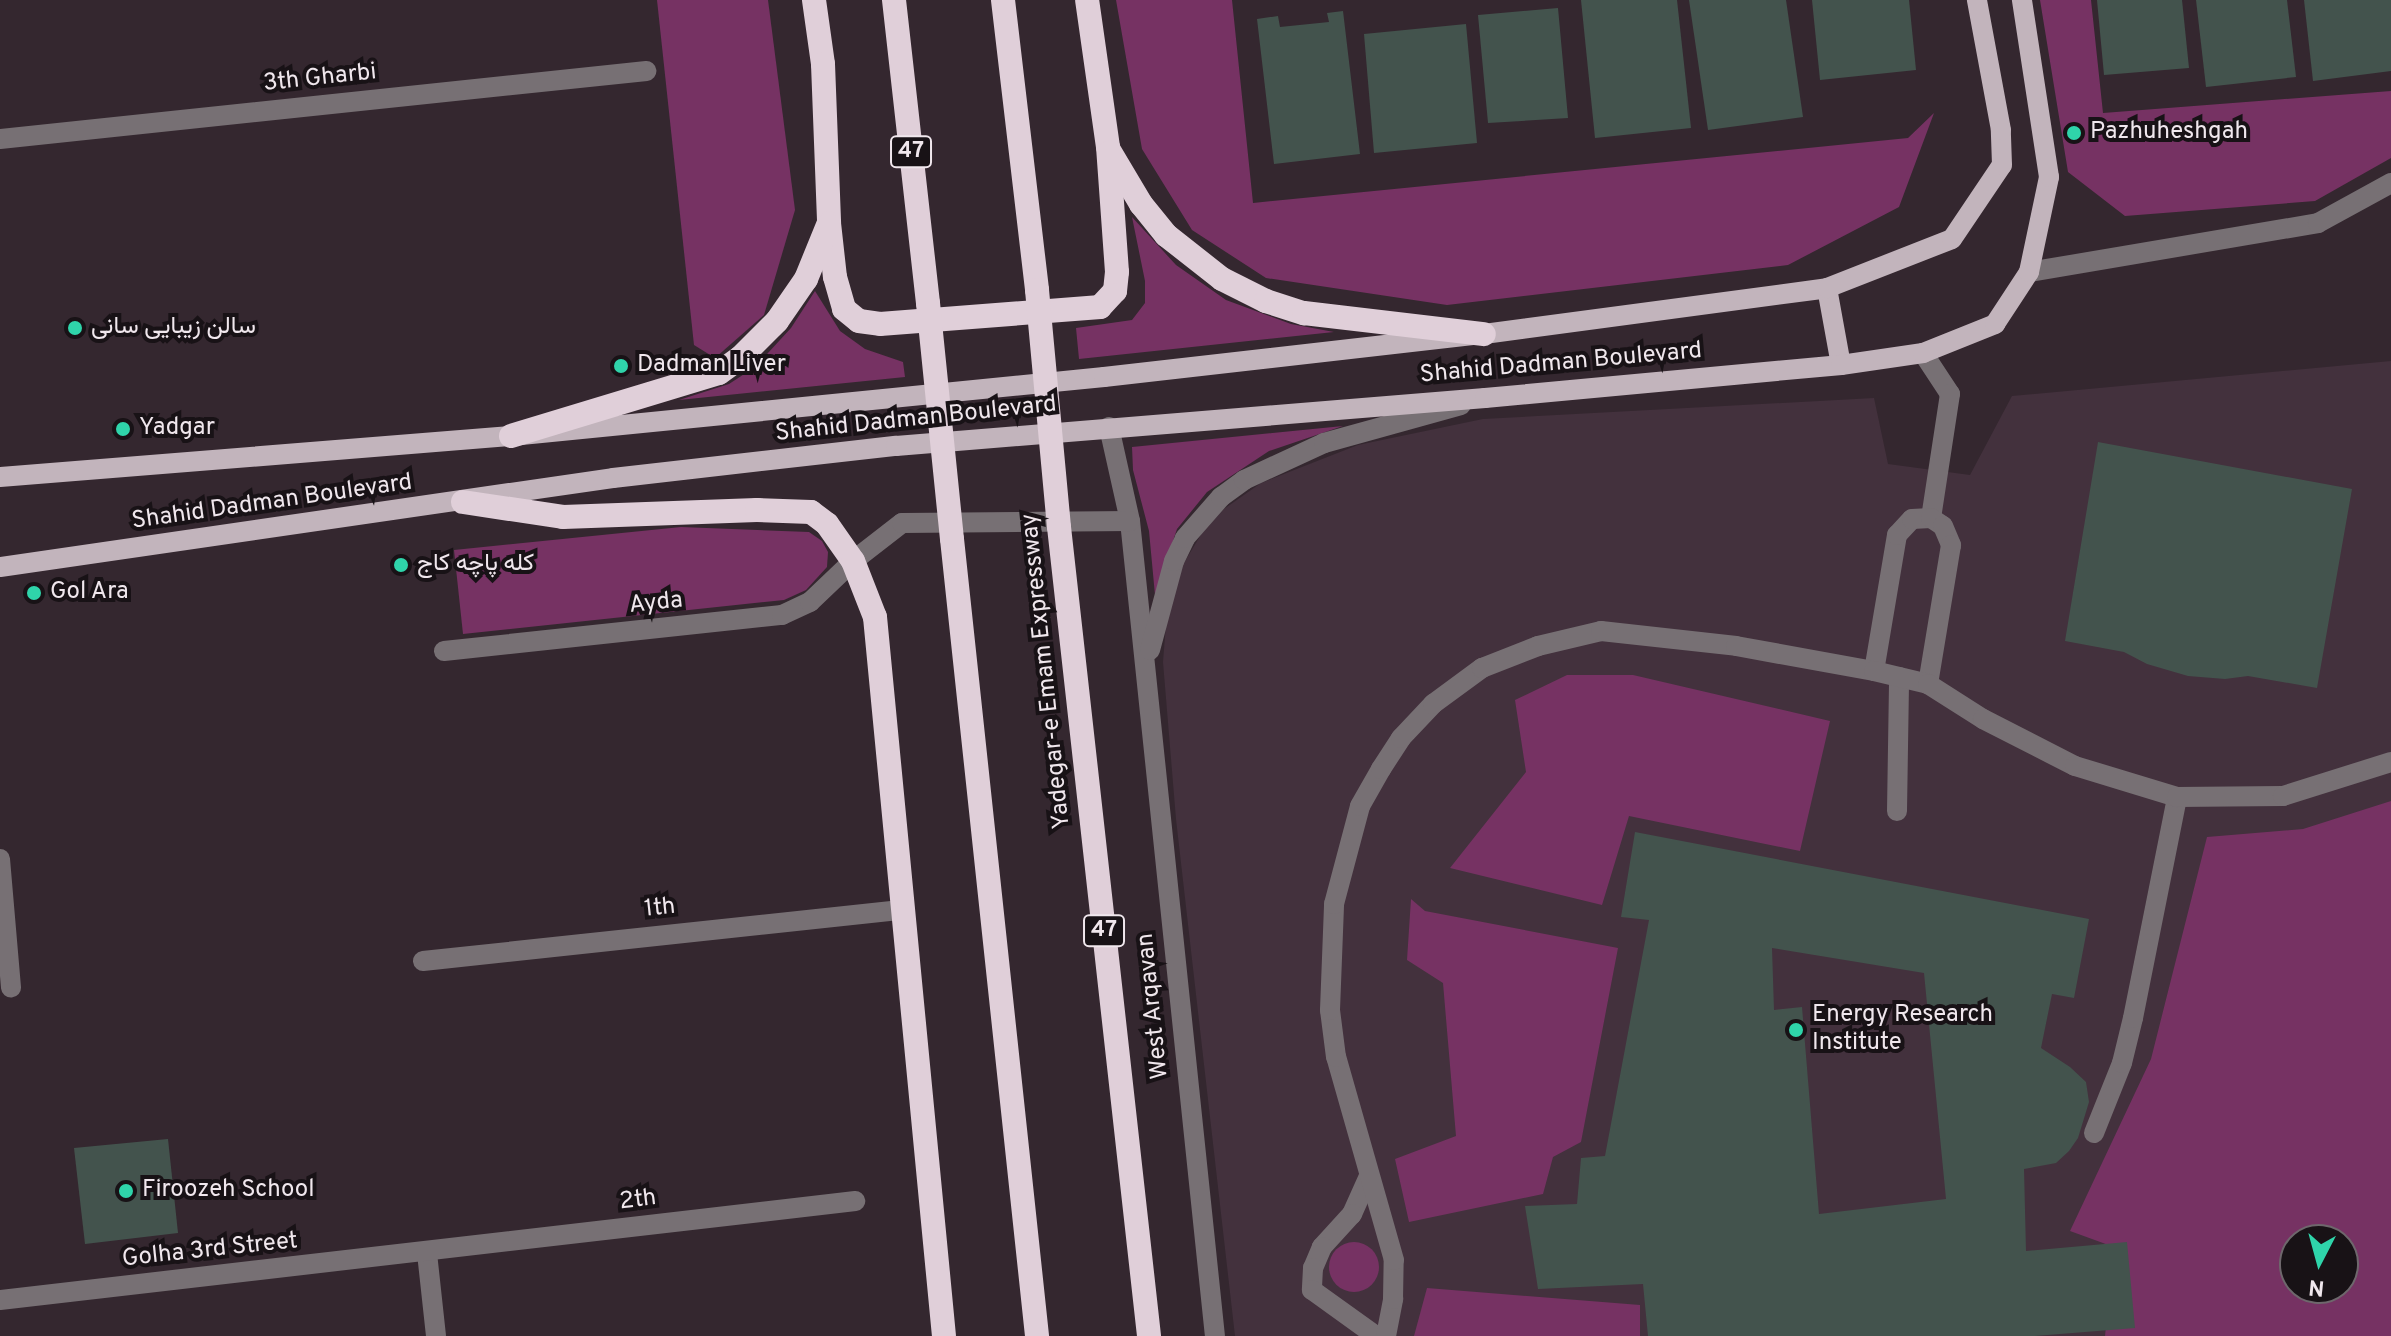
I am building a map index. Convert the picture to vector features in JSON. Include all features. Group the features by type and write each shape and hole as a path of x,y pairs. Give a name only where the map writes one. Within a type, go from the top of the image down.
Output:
{"highway":[{"path":"814,0 823,64 829,223 835,277 844,309 859,321 880,324 1100,307 1115,291 1117,272 1108,147 1087,0"},
{"name":"47","path":"894,0 1037,1336"},
{"name":"Yadegar-e Emam Expressway","path":"1003,0 1149,1336"},
{"path":"1108,147 1141,204 1166,235 1222,279 1266,301 1304,313 1484,334"},
{"path":"511,436 719,373 777,321 806,279 829,223"},
{"path":"463,502 563,517 811,512 827,524 853,561 875,617 944,1336"}],"main road":[{"name":"Shahid Dadman Boulevard","path":"0,477 511,436 1104,377 1484,334 1827,288 1952,239 2002,165 2001,130 1977,0"},
{"path":"2022,0 2049,177 2029,272"},
{"name":"Shahid Dadman Boulevard","path":"0,567 613,478 896,446 1485,398 1841,365 1923,353 1995,324 2029,272"},
{"path":"1827,288 1841,365"}],"street":[{"name":"3th Gharbi","path":"0,139 646,71"},
{"path":"2029,272 2318,223 2391,183"},
{"path":"1923,353 1950,394 1931,518"},
{"name":"West Arqavan","path":"1146,670 1164,586 1174,561 1185,538 1221,497 1244,480 1324,443 1485,398"},
{"name":"West Arqavan","path":"1109,427 1130,521 1215,1336"},
{"path":"1874,671 1897,535 1912,519 1931,518 1943,526 1951,545 1928,684"},
{"name":"Ayda","path":"444,651 782,615 810,602 853,561 902,523 1130,521"},
{"path":"1386,1336 1393,1299 1394,1260 1336,1057 1330,1010 1334,904 1360,806 1401,738 1433,704 1482,668 1538,646 1601,631 1736,646 1874,671 1928,684 1983,719 2075,766 2177,797 2283,796 2391,762"},
{"path":"1897,811 1899,677"},
{"path":"2094,1133 2122,1063 2177,797"},
{"path":"0,859 11,988"},
{"name":"1th","path":"423,961 903,910"},
{"path":"1369,1176 1352,1214 1322,1247 1313,1268 1312,1290 1376,1336"},
{"name":"2th","path":"427,1253 855,1201"},
{"path":"427,1253 436,1336"},
{"name":"Golha 3rd Street","path":"0,1300 427,1253"}],"shaded area":[{"path":"657,0 768,0 795,210 764,315 715,358 694,345"},
{"path":"1116,0 1232,0 1253,203 1908,138 1934,113 1899,207 1788,265 1447,305 1266,278 1192,230 1142,149"},
{"path":"2040,0 2091,0 2103,113 2391,91 2391,158 2315,201 2125,216 2068,172"},
{"path":"1132,217 1176,265 1226,300 1291,324 1334,332 1079,359 1076,328 1132,320 1145,303 1145,281"},
{"path":"815,291 840,331 865,349 903,362 905,377 679,400 729,384 755,367 791,328"},
{"name":"Energy Research Institute","path":"2391,361 2391,1336 1235,1336 1176,819 1163,662 1166,624 1179,571 1202,533 1224,509 1261,483 1358,445 1483,419 1874,398 1888,464 1970,475 2012,396"},
{"path":"1343,426 1269,451 1207,492 1177,529 1155,595 1149,531 1133,470 1132,447"},
{"path":"681,527 809,532 822,541 828,552 827,567 806,590 784,600 463,634 454,550"},
{"path":"1567,675 1633,675 1830,721 1800,851 1629,816 1602,905 1450,868 1526,772 1515,700"},
{"path":"2391,801 2391,1336 2105,1336 2114,1247 2070,1231 2151,1059 2207,837 2303,829"},
{"path":"1411,899 1425,911 1618,948 1581,1142 1553,1157 1543,1194 1409,1222 1395,1159 1456,1136 1443,983 1407,960"},
{"path":"1354,1242 1372,1249 1379,1267 1372,1285 1354,1292 1336,1285 1329,1267 1336,1249"},
{"path":"1427,1288 1640,1305 1640,1336 1414,1336"}],"building":[{"path":"1581,0 1677,0 1691,128 1595,138"},
{"path":"1689,0 1786,0 1803,117 1708,130"},
{"path":"1812,0 1909,0 1916,70 1820,80"},
{"path":"2097,0 2182,0 2189,68 2104,75"},
{"path":"2196,0 2287,0 2296,77 2206,87"},
{"path":"2304,0 2391,0 2391,71 2313,81"},
{"path":"1558,8 1568,118 1488,123 1478,15"},
{"path":"1343,11 1360,154 1274,164 1257,19 1278,16 1280,27 1329,22 1327,13"},
{"path":"1466,24 1477,143 1374,153 1364,34"},
{"path":"2098,442 2352,489 2317,688 2248,676 2225,679 2188,676 2147,664 2124,652 2065,641"},
{"path":"1635,832 2089,919 2074,998 2052,994 2041,1048 2086,1082 2089,1102 2078,1138 2069,1151 2056,1163 2024,1169 2026,1251 2127,1242 2135,1328 2035,1336 1648,1336 1643,1284 1538,1289 1525,1206 1577,1204 1581,1158 1605,1156 1649,920 1621,917","holes":["1772,948 1924,973 1946,1199 1819,1214 1802,1007 1774,1010"]},
{"name":"Firoozeh School","path":"168,1139 178,1233 85,1244 74,1148"}],"place":[{"name":"Pazhuheshgah","path":"2074,133"},
{"name":"سالن زیبایی سانی","path":"75,328"},
{"name":"Dadman Liver","path":"621,366"},
{"name":"Yadgar","path":"123,429"},
{"name":"کله پاچه کاج","path":"401,565"},
{"name":"Gol Ara","path":"34,593"},
{"name":"Energy Research Institute","path":"1796,1030"},
{"name":"Firoozeh School","path":"126,1191"}]}
